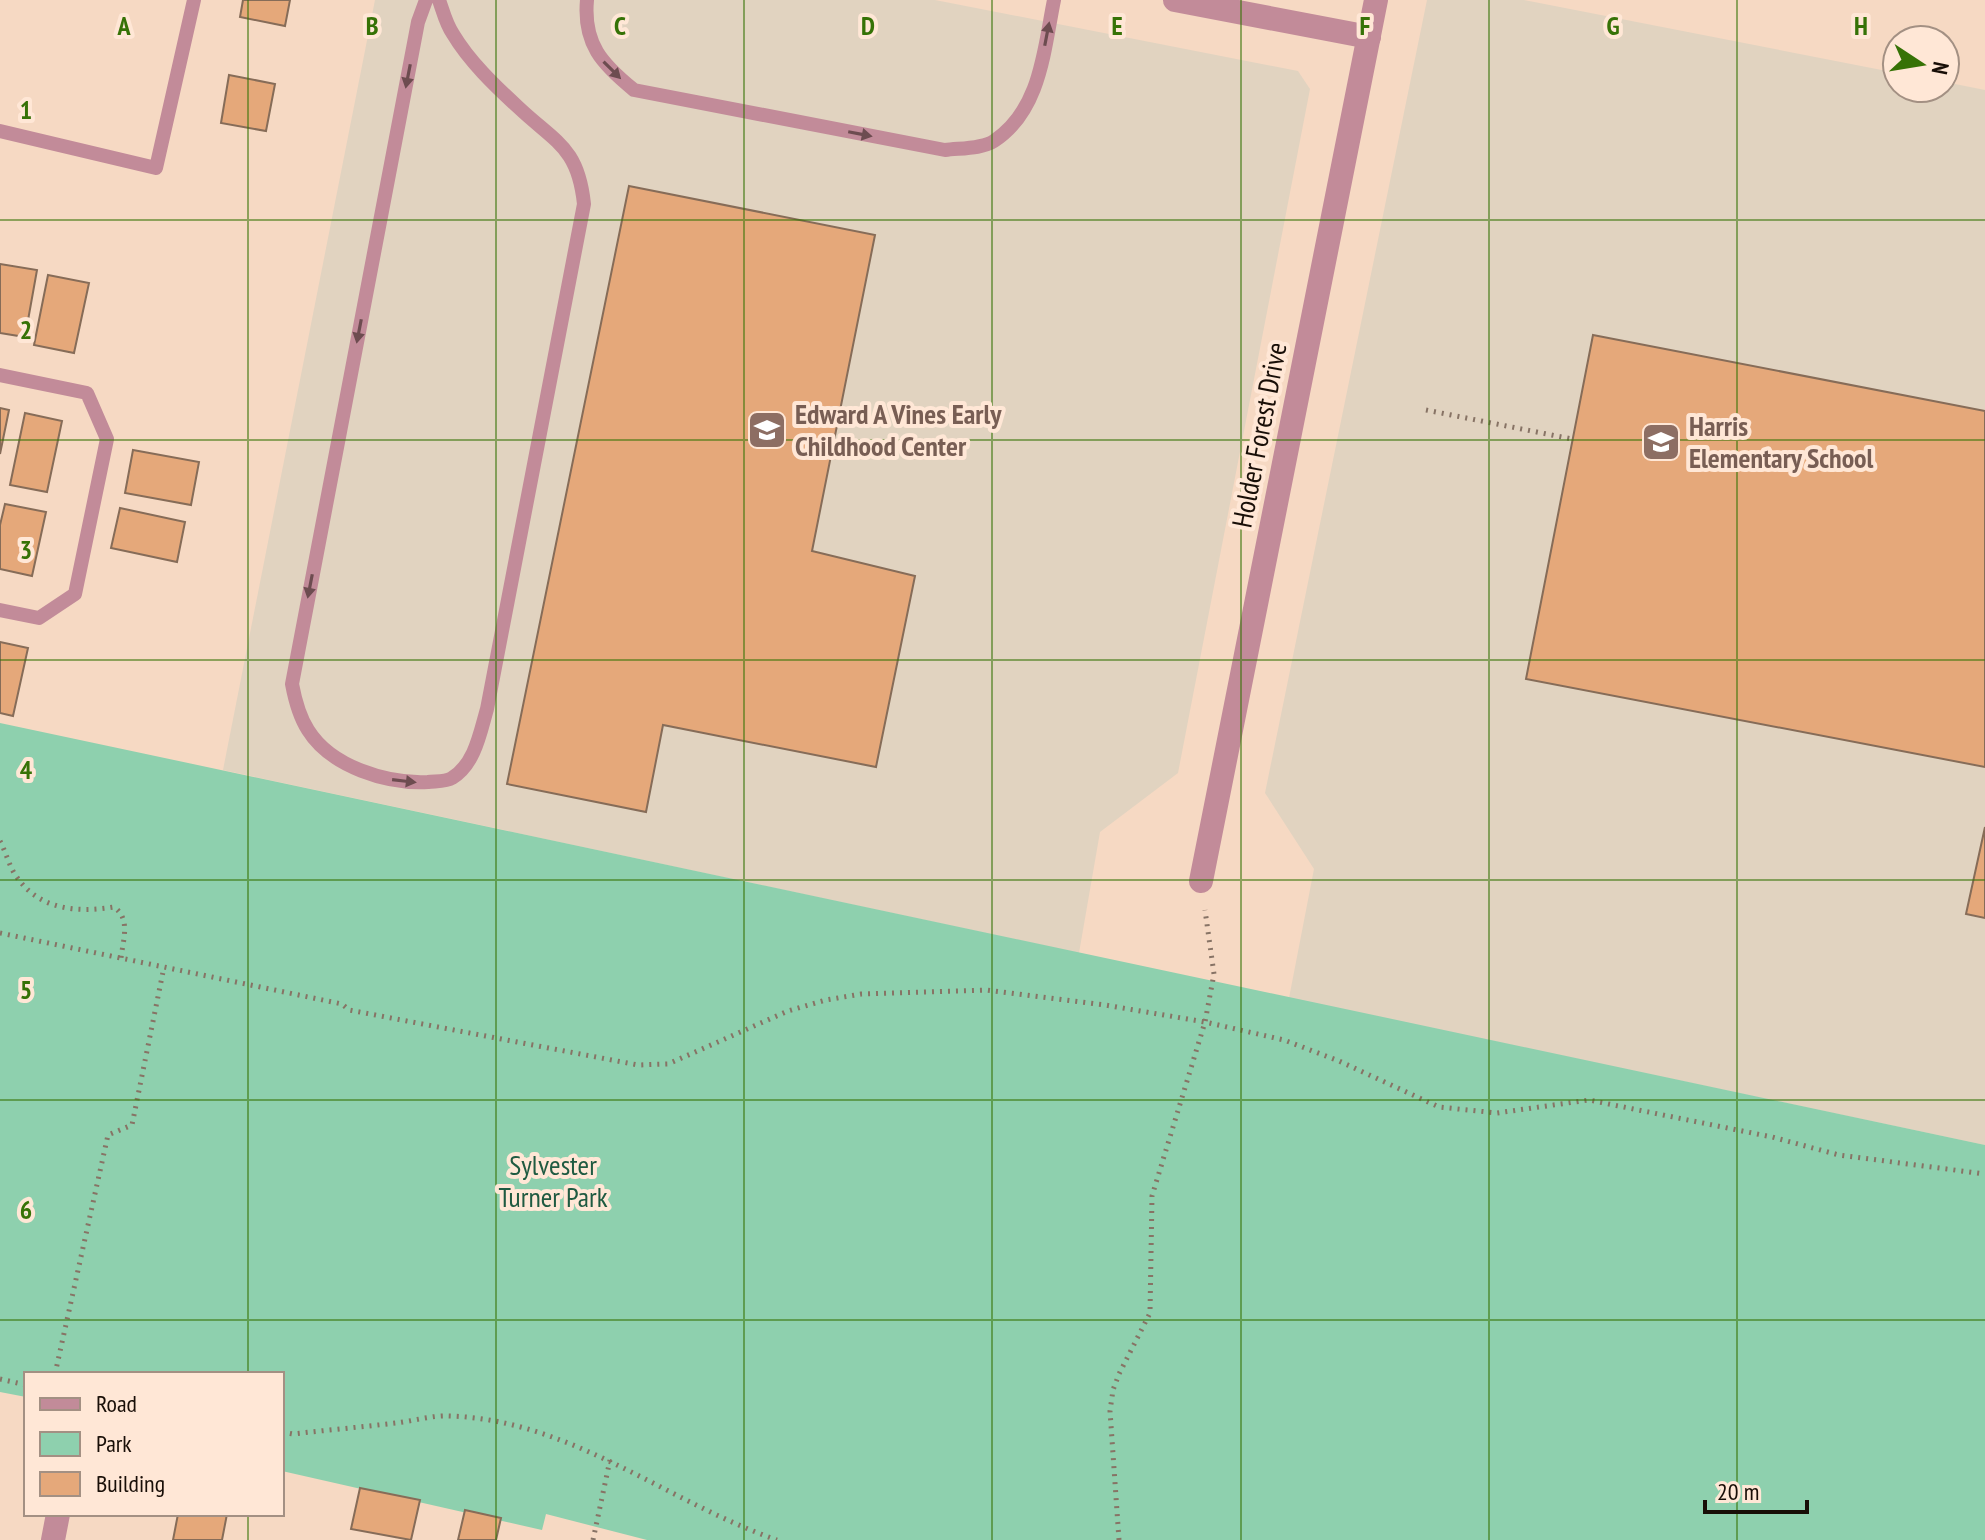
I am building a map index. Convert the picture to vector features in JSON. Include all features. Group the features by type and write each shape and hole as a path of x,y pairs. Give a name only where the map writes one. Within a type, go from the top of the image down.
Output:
{"street":[{"path":"1175,0 1369,37"},
{"name":"Holder Forest Drive","path":"1201,881 1376,0"},
{"path":"53,1540 58,1516"}],"lane":[{"path":"0,131 156,168 194,0"},
{"path":"426,0 418,22 292,684 298,711 309,732 330,753 364,771 417,782 449,781 465,767 477,746 487,709 584,204 581,176 571,157 553,135 519,108 471,58 452,32 439,0"},
{"path":"587,0 589,37 599,57 634,90 945,150 992,142 1013,123 1028,103 1037,83 1054,0"},
{"path":"0,375 87,393 107,439 75,594 39,618 0,610"}],"path":[{"path":"1426,410 1572,439"},
{"path":"0,841 15,874 28,890 48,904 90,911 114,907 121,912 125,922 121,958"},
{"path":"1119,1540 1110,1411 1113,1390 1150,1313 1152,1196 1205,1022 1214,974 1201,881"},
{"path":"0,933 342,1004 349,1010 638,1065 668,1064 788,1011 861,994 986,990 1105,1005 1205,1022 1284,1040 1339,1061 1439,1107 1497,1113 1589,1100 1772,1137 1839,1155 1985,1174"},
{"path":"55,1372 108,1135 132,1125 164,967"},
{"path":"0,1379 24,1385"},
{"path":"284,1432 293,1434 448,1415 500,1422 566,1440 708,1512 777,1540"},
{"path":"593,1540 610,1460"}],"shaded area":[{"name":"Edward A Vines Early Childhood Center","path":"375,0 935,0 1298,71 1310,89 1178,773 1100,832 1079,953 223,770"},
{"name":"Harris Elementary School","path":"1427,0 1524,0 1881,70 1881,104 1961,104 1961,85 1985,90 1985,1145 1289,998 1314,869 1265,793"}],"green space":[{"name":"Sylvester Turner Park","path":"0,723 1985,1145 1985,1540 647,1540 546,1514 542,1530 284,1471 284,1372 24,1372 24,1397 0,1392"}],"building":[{"path":"243,0 290,0 285,26 240,17"},
{"path":"229,75 275,84 266,131 221,123"},
{"path":"629,186 875,235 812,551 915,576 876,767 663,725 646,812 507,784"},
{"path":"0,264 37,270 25,337 0,333"},
{"path":"48,275 89,283 74,353 34,345"},
{"path":"1593,335 1985,411 1985,767 1526,679"},
{"path":"0,408 9,410 0,454"},
{"path":"25,413 62,421 47,492 10,485"},
{"path":"133,450 199,462 191,505 125,493"},
{"path":"5,504 46,512 32,576 0,569 0,525"},
{"path":"120,508 185,522 177,562 111,548"},
{"path":"0,642 28,648 13,716 0,713"},
{"path":"1985,827 1985,918 1966,914"},
{"path":"360,1488 420,1500 411,1540 351,1529"},
{"path":"465,1510 501,1518 496,1540 458,1540"},
{"path":"178,1516 227,1516 222,1540 173,1540"}],"place":[{"name":"Edward A Vines Early Childhood Center","path":"767,430"},
{"name":"Harris Elementary School","path":"1661,442"}]}
